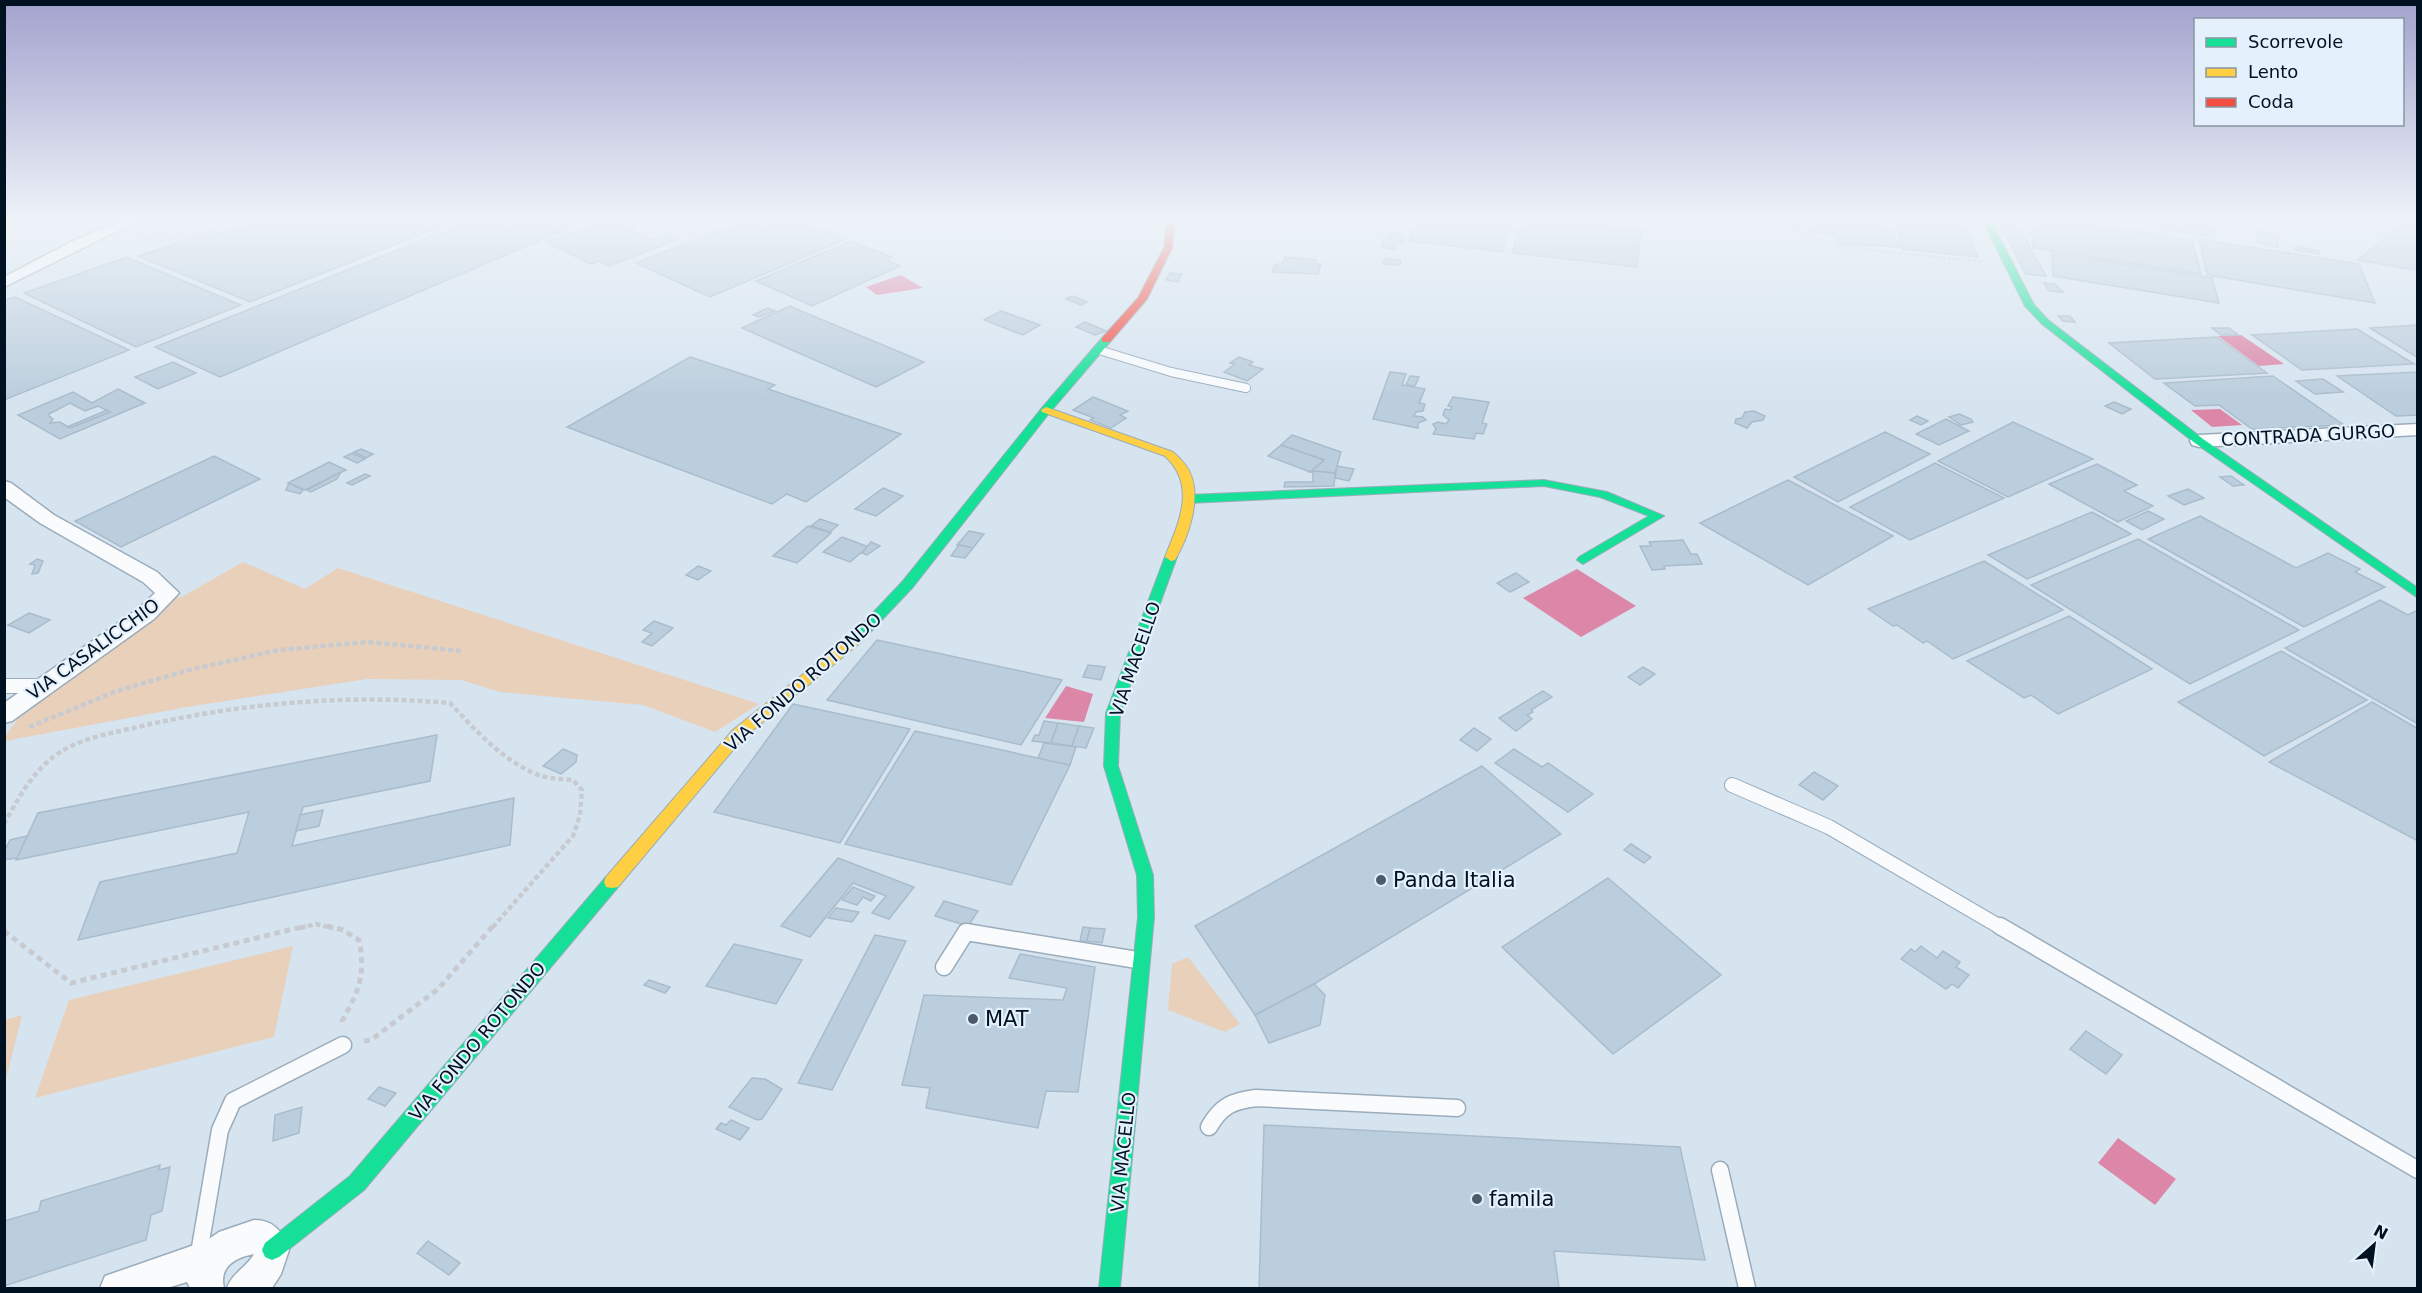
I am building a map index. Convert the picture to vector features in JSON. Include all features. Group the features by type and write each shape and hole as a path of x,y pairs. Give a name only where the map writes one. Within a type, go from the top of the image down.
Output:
{"street":[{"name":"VIA FONDO ROTONDO","path":"272,1250 357,1183 738,734 859,637 908,584 1047,410 1142,299 1152,279"},
{"path":"2017,279 2030,306 2045,322 2199,441 2418,594"},
{"name":"VIA MACELLO","path":"1047,410 1175,457 1184,465 1188,473 1187,515 1113,713 1111,766 1145,875 1146,917 1109,1288"},
{"name":"CONTRADA GURGO","path":"2199,441 2418,429"},
{"path":"1189,499 1544,483 1574,486 1621,498 1658,516 1583,560"},
{"name":"VIA CASALICCHIO","path":"4,487 47,519 150,577 168,593 146,614 4,715"},
{"path":"117,1288 204,1272 224,1248 245,1237 264,1237 272,1250 266,1269 258,1279 244,1288"}],"lane":[{"path":"1099,350 1171,372 1246,388"},
{"path":"4,686 42,686"},
{"path":"1732,785 1829,827 2418,1170"},
{"path":"944,967 966,932 1142,961"},
{"path":"204,1272 220,1130 233,1101 343,1045"},
{"path":"1209,1127 1219,1109 1231,1101 1256,1098 1457,1108"},
{"path":"1720,1170 1747,1288"}],"path":[{"path":"22,728 117,691 189,670 279,650 368,642 462,651"},
{"path":"4,824 27,786 55,755 87,739 190,714 311,701 406,698 450,703 475,730 514,763 542,777 573,780 582,790 580,815 573,836 438,989 371,1040 343,1045 342,1021 359,990 364,964 359,940 343,930 316,924 71,983 4,931"}],"shaded area":[{"path":"888,279 908,279 923,288 877,295 866,287"},
{"path":"2241,335 2284,364 2259,366 2218,336"},
{"path":"2220,409 2242,425 2212,427 2191,410"},
{"path":"243,562 305,589 338,568 759,704 715,732 643,705 500,692 461,680 367,679 187,707 5,741 4,738 42,686 168,593 180,598"},
{"path":"1577,569 1636,606 1581,637 1523,598"},
{"path":"1066,686 1093,694 1084,722 1045,718"},
{"path":"293,946 274,1037 35,1098 69,1000"},
{"path":"1188,957 1240,1024 1225,1032 1168,1010 1172,964"},
{"path":"22,1015 5,1083 5,1020"},
{"path":"2118,1138 2176,1179 2155,1205 2098,1163"}],"building":[{"path":"63,279 180,279 241,305 136,347 24,293"},
{"path":"195,279 307,279 250,302"},
{"path":"324,279 449,279 220,377 155,347"},
{"path":"672,279 751,279 710,297"},
{"path":"760,279 871,279 812,306 756,281"},
{"path":"2074,279 2212,279 2219,303"},
{"path":"2233,279 2365,279 2375,303"},
{"path":"2044,283 2055,284 2063,292 2049,291"},
{"path":"1072,296 1087,302 1081,305 1066,299"},
{"path":"15,297 129,350 4,400 4,300"},
{"path":"790,306 924,362 876,387 742,328"},
{"path":"768,308 775,311 759,317 753,315"},
{"path":"1001,311 1040,325 1023,335 984,320"},
{"path":"2058,316 2070,316 2075,322 2063,321"},
{"path":"1085,322 1106,331 1095,335 1076,327"},
{"path":"2418,325 2418,358 2370,328"},
{"path":"2212,328 2229,328 2238,335 2221,335"},
{"path":"2357,329 2414,364 2302,370 2252,335"},
{"path":"2217,337 2267,373 2155,379 2109,343"},
{"path":"690,357 775,385 768,389 901,434 806,502 787,494 772,504 567,427"},
{"path":"1239,357 1253,362 1249,365 1263,369 1247,381 1224,372 1235,364 1230,363"},
{"path":"173,362 196,373 158,389 135,377"},
{"path":"1390,372 1406,374 1402,385 1425,389 1419,403 1425,404 1423,411 1416,412 1414,416 1423,417 1426,420 1418,423 1418,428 1373,419"},
{"path":"2418,372 2418,415 2396,416 2337,376"},
{"path":"1410,376 1419,377 1415,386 1406,385"},
{"path":"2273,376 2344,425 2252,429 2219,405 2195,406 2164,383"},
{"path":"2323,379 2343,392 2315,394 2296,381"},
{"path":"118,389 145,403 60,439 18,415 73,392 92,403","holes":["70,403 85,411 98,406 110,412 70,428 60,422 50,423 53,419 49,414"]},
{"path":"1093,397 1128,411 1120,415 1126,418 1111,428 1073,410"},
{"path":"1453,397 1489,402 1482,423 1487,424 1483,434 1476,433 1474,439 1433,434 1436,429 1433,424 1438,422 1446,424 1449,420 1443,415 1445,409 1451,410 1452,407 1448,406"},
{"path":"2114,402 2131,409 2122,414 2105,406"},
{"path":"107,410 110,412 70,428 67,427"},
{"path":"1754,411 1765,416 1763,420 1752,422 1747,428 1735,423 1736,419 1742,418 1745,412"},
{"path":"1959,414 1973,422 1961,425 1949,417"},
{"path":"1917,416 1928,421 1921,425 1910,420"},
{"path":"1946,419 1969,431 1939,445 1916,434"},
{"path":"2013,422 2093,459 2008,497 1938,461"},
{"path":"1885,432 1930,454 1838,502 1794,477"},
{"path":"1292,435 1341,452 1335,473 1310,472 1324,460 1281,445"},
{"path":"1281,445 1324,460 1310,472 1268,456"},
{"path":"361,449 373,454 366,458 354,452"},
{"path":"352,453 365,459 357,463 344,457"},
{"path":"214,456 260,479 121,547 75,521"},
{"path":"329,462 346,470 305,490 288,483"},
{"path":"1935,463 2004,498 1910,540 1850,507"},
{"path":"2097,464 2137,485 2124,491 2153,506 2118,522 2049,484"},
{"path":"1337,466 1354,469 1349,481 1335,478"},
{"path":"1313,471 1335,473 1334,486 1284,487 1285,482 1313,482"},
{"path":"341,472 337,479 311,492 307,490"},
{"path":"365,474 370,476 352,485 347,483"},
{"path":"2231,476 2244,485 2233,486 2220,477"},
{"path":"1788,480 1893,536 1808,585 1700,523"},
{"path":"289,483 303,490 300,494 286,490"},
{"path":"883,488 903,496 876,516 855,509"},
{"path":"2188,489 2204,498 2184,505 2168,496"},
{"path":"2148,511 2164,519 2142,530 2126,521"},
{"path":"2092,512 2131,534 2027,579 1988,555"},
{"path":"2200,516 2296,568 2328,553 2360,569 2355,572 2385,587 2304,627 2148,539"},
{"path":"820,519 838,525 830,532 811,526"},
{"path":"808,526 831,533 797,563 773,556"},
{"path":"969,531 984,534 973,548 957,545"},
{"path":"842,537 868,547 850,562 823,552"},
{"path":"2138,539 2299,630 2190,684 2031,585"},
{"path":"1683,540 1691,554 1697,554 1702,564 1664,566 1665,569 1652,570 1640,546 1651,546 1649,542"},
{"path":"871,542 880,546 867,555 862,553"},
{"path":"959,545 973,548 965,558 951,556"},
{"path":"37,559 43,561 38,573 32,574 35,565 30,564"},
{"path":"1984,561 2063,610 1953,659 1927,641 1923,643 1868,609"},
{"path":"698,566 711,571 698,580 686,575"},
{"path":"1516,573 1529,582 1510,592 1497,583"},
{"path":"2380,600 2408,615 2418,610 2418,724 2285,648"},
{"path":"29,613 50,620 29,633 8,625"},
{"path":"2069,616 2152,669 2058,714 2031,695 2024,698 1967,661"},
{"path":"654,621 673,628 652,646 642,642 652,633 643,630"},
{"path":"877,640 1062,680 1021,745 827,700"},
{"path":"2281,651 2367,700 2264,756 2178,702"},
{"path":"1088,665 1105,667 1101,680 1083,677"},
{"path":"1643,667 1655,674 1640,685 1628,677"},
{"path":"1543,691 1552,697 1531,710 1533,712 1527,715 1532,719 1516,731 1499,718"},
{"path":"2372,702 2418,729 2418,841 2269,762"},
{"path":"793,704 910,729 840,843 714,812"},
{"path":"1044,721 1058,723 1051,743 1032,741 1035,735 1039,735"},
{"path":"1058,723 1079,726 1072,746 1051,743"},
{"path":"1079,726 1094,728 1086,748 1072,746"},
{"path":"1474,728 1491,739 1477,751 1460,740"},
{"path":"915,731 1070,765 1011,885 845,844"},
{"path":"437,735 430,781 303,807 292,846 514,798 510,845 78,940 100,882 237,853 249,812 16,860 38,813"},
{"path":"1044,743 1076,747 1070,765 1038,758"},
{"path":"563,749 577,755 576,762 561,774 543,766"},
{"path":"1514,749 1542,767 1548,763 1593,794 1568,812 1495,763"},
{"name":"Panda Italia","path":"1482,766 1561,834 1314,984 1255,1015 1195,926"},
{"path":"1814,772 1838,786 1823,800 1799,785"},
{"path":"323,810 319,826 296,831 300,815"},
{"path":"27,836 17,858 4,860 4,852 10,840"},
{"path":"1631,844 1651,857 1644,863 1624,850"},
{"path":"838,858 914,887 889,919 872,913 886,896 853,883 810,937 781,926"},
{"path":"1608,878 1721,975 1613,1054 1502,947"},
{"path":"853,887 875,896 871,901 863,897 857,905 842,900"},
{"path":"944,901 978,911 968,926 935,916"},
{"path":"836,908 859,912 852,922 828,918"},
{"path":"1083,927 1090,928 1087,941 1080,941"},
{"path":"1090,928 1105,929 1102,943 1087,941"},
{"path":"875,935 906,941 832,1090 798,1083"},
{"path":"734,944 802,960 776,1004 706,986"},
{"path":"1921,946 1937,958 1943,951 1960,962 1956,967 1969,975 1958,988 1952,984 1946,989 1901,959 1911,949 1915,952"},
{"path":"1020,954 1095,967 1078,1092 1046,1091 1038,1128 926,1108 930,1088 902,1085 924,995 1063,1000 1067,988 1009,978"},
{"path":"649,980 670,987 665,993 644,985"},
{"path":"1314,984 1325,995 1320,1025 1269,1043 1255,1015"},
{"path":"2086,1031 2122,1055 2106,1074 2070,1049"},
{"path":"752,1078 765,1079 782,1089 762,1119 757,1120 729,1107"},
{"path":"379,1087 396,1093 385,1106 368,1099"},
{"path":"302,1107 299,1133 273,1141 275,1115"},
{"path":"731,1120 749,1128 740,1140 716,1129 721,1123 726,1125"},
{"name":"famila","path":"1264,1125 1680,1147 1705,1260 1554,1251 1559,1288 1259,1288"},
{"path":"160,1165 159,1170 170,1167 162,1211 151,1215 146,1240 4,1286 4,1221 39,1211 41,1201"},
{"path":"428,1241 460,1263 449,1275 417,1253"}],"traffic: fast":[{"path":"2017,279 2030,306 2045,322 2199,441 2418,594"},
{"path":"855,640 908,584 1046,410 1106,340"},
{"path":"1189,499 1544,483 1603,494 1658,516 1583,560"},
{"path":"1109,1288 1146,917 1145,875 1111,766 1113,713 1171,557"},
{"path":"272,1250 357,1183 612,882"}],"traffic: slow":[{"path":"1046,410 1169,454 1180,464 1189,489 1188,503 1186,516 1171,557"},
{"path":"612,882 738,734 855,640"}],"traffic: jam":[{"path":"1106,340 1142,299 1152,279"}],"place":[{"name":"Panda Italia","path":"1381,880"},
{"name":"MAT","path":"973,1019"},
{"name":"famila","path":"1477,1199"}]}
